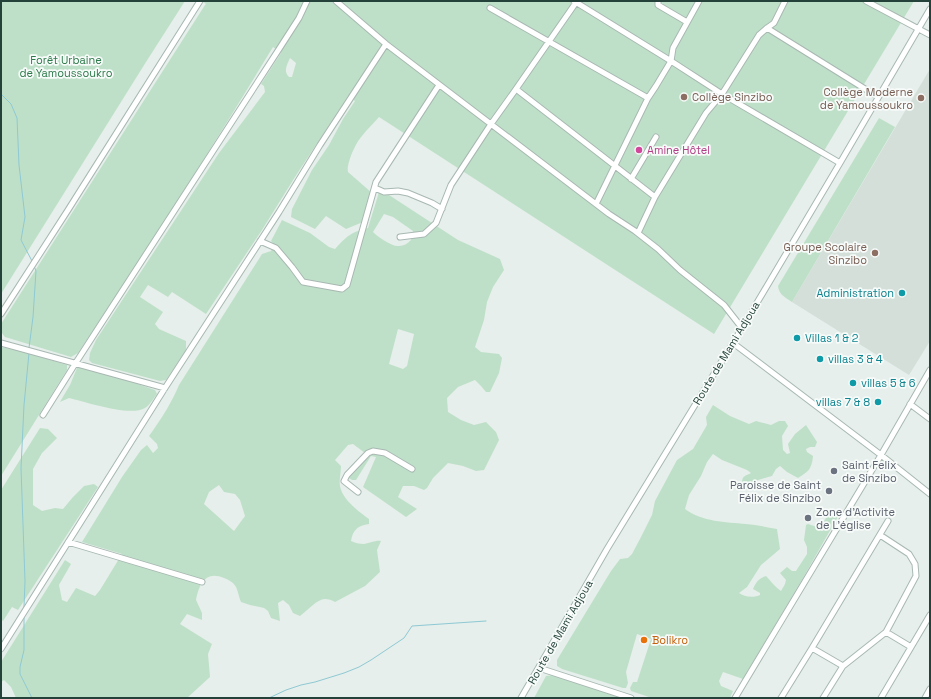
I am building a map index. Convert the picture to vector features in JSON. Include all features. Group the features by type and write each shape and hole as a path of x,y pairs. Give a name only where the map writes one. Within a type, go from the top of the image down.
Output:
{"street":[{"path":"1,314 200,1"},
{"path":"43,415 285,40 299,18 307,1"},
{"path":"336,1 386,44 439,85 609,214 658,249 680,270 724,305 742,328"},
{"path":"400,237 424,234 436,223 451,185 576,1 722,94 840,163"},
{"path":"658,1 658,4 687,22"},
{"path":"596,204 648,98 671,61 673,48 699,1"},
{"path":"638,234 655,197 706,113 722,94 759,34 774,23 785,1"},
{"path":"866,1 930,35"},
{"path":"490,8 648,98"},
{"name":"Route de Mami Adjoua","path":"521,698 607,549 742,328 930,9"},
{"path":"767,28 878,97"},
{"path":"1,649 165,388 386,44"},
{"path":"260,241 276,248 303,282 342,289 347,285 376,182 439,85"},
{"path":"516,89 655,197"},
{"path":"631,179 656,137"},
{"path":"375,188 384,192 398,191 408,193 442,209"},
{"path":"1,343 165,388"},
{"path":"733,343 930,494"},
{"path":"735,698 881,455 930,370"},
{"path":"910,404 930,418"},
{"path":"358,492 344,481 347,475 368,453 373,451 385,453 412,469"},
{"path":"781,698 888,521"},
{"path":"823,698 843,666 886,632 916,576 915,564 909,554 880,535"},
{"path":"68,542 202,582"},
{"path":"881,698 930,615"},
{"path":"886,632 911,647"},
{"path":"812,648 843,666"},
{"path":"539,668 631,698"},
{"path":"925,698 930,690"}],"shaded area":[{"name":"Groupe Scolaire Sinzibo","path":"930,69 930,341 909,375 792,302"}],"green space":[{"name":"Forêt Urbaine de Yamoussoukro","path":"1,1 185,1 1,294"},
{"path":"202,1 914,1 714,334 379,117 357,143 352,153 348,168 348,172 372,193 363,222 346,229 326,216 315,229 291,217 292,209 312,170 329,145 355,101 348,96 206,314 172,292 168,297 148,285 140,297 163,312 155,324 159,329 186,341 186,350 166,380 160,381 92,363 89,360 90,353 96,340 219,153 265,92 264,86 261,84 281,53 273,47 177,202 78,353 71,357 5,337 1,332 1,324 206,4","holes":["290,58 296,63 292,77 289,77 286,70"]},
{"path":"879,118 895,127 792,302 781,294 778,286"},
{"path":"379,192 389,195 458,240 500,259 504,270 493,287 487,302 484,320 475,347 481,352 499,354 502,358 499,373 490,392 486,392 475,380 458,387 447,398 448,412 461,420 474,425 486,422 496,432 499,440 484,470 476,471 463,466 448,463 433,478 424,490 414,486 403,486 398,497 417,509 406,517 363,487 376,457 371,456 356,480 349,478 349,475 365,453 353,444 348,445 335,460 341,466 341,491 356,509 369,519 369,524 359,527 355,531 351,541 364,544 381,541 377,550 380,572 365,586 335,602 326,599 319,601 300,616 293,613 289,605 283,600 278,603 280,621 271,618 268,611 264,608 241,602 236,587 231,581 217,576 208,577 201,584 196,600 202,613 202,620 187,614 180,624 212,644 208,654 210,677 187,698 16,698 11,687 4,680 1,682 1,662 65,560 71,564 59,585 62,600 67,602 76,588 95,596 100,590 122,554 82,542 122,477 141,450 147,445 153,453 158,448 157,444 149,436 166,411 179,385 262,254 271,251 274,244 271,241 282,220 310,233 329,247 335,249 350,235 368,228","holes":["384,214 393,217 413,231 411,240 404,245 396,246 385,241 373,232","398,329 414,334 407,366 403,369 389,364","219,485 224,492 235,494 240,500 245,516 234,531 204,504 209,492"]},
{"path":"1,347 21,351 67,365 67,370 1,476"},
{"path":"77,368 83,368 132,382 155,390 157,394 147,407 129,411 108,408 69,398 60,402 70,385"},
{"path":"713,405 730,416 749,424 756,421 771,425 779,421 785,421 788,426 782,436 783,450 787,454 790,453 788,444 795,434 806,425 817,442 815,447 806,449 807,452 813,456 812,464 807,472 798,478 780,466 776,469 772,476 758,480 746,486 742,483 743,478 751,473 722,460 713,454 689,495 685,509 699,517 706,519 777,529 780,549 761,565 747,587 739,593 752,597 760,595 760,593 753,589 755,584 761,578 766,576 781,591 786,580 780,573 787,567 792,571 796,571 807,554 807,547 804,540 806,525 808,524 817,527 821,526 831,510 836,510 840,513 803,578 743,679 723,672 719,681 721,686 733,691 730,698 652,698 631,691 630,688 633,682 637,682 651,639 637,634 626,672 628,683 626,688 562,669 557,666 557,660 611,571 620,559 628,558 632,554 652,515 655,501 677,460 693,449 707,425 706,417"},
{"path":"40,428 48,429 57,438 42,453 33,469 33,505 42,511 55,508 63,509 84,486 94,484 98,487 18,610 12,607 3,621 1,619 1,490"},
{"path":"554,675 623,698 534,698 546,676"}],"waterway":[{"path":"1,94 11,104 17,118 19,165 25,217 21,240 32,261"},
{"path":"29,348 36,271 34,266"},
{"path":"24,607 25,581 21,468 24,405 29,353"},
{"path":"24,617 24,650 20,674 32,698"},
{"path":"269,698 286,690 344,673 359,667 404,638 412,626 486,621"}],"place":[{"name":"Collège Sinzibo","path":"684,97"},
{"name":"Collège Moderne de Yamoussoukro","path":"921,98"},
{"name":"Amine Hôtel","path":"639,150"},
{"name":"Groupe Scolaire Sinzibo","path":"875,253"},
{"name":"Administration","path":"902,293"},
{"name":"Villas 1 & 2","path":"797,338"},
{"name":"villas 3 & 4","path":"820,359"},
{"name":"villas 5 & 6","path":"853,383"},
{"name":"villas 7 & 8","path":"878,402"},
{"name":"Saint Felix de Sinzibo","path":"834,471"},
{"name":"Paroisse de Saint Félix de Sinzibo","path":"829,491"},
{"name":"Zone d'Activite de L'église","path":"808,518"},
{"name":"Bolikro","path":"644,640"}]}
